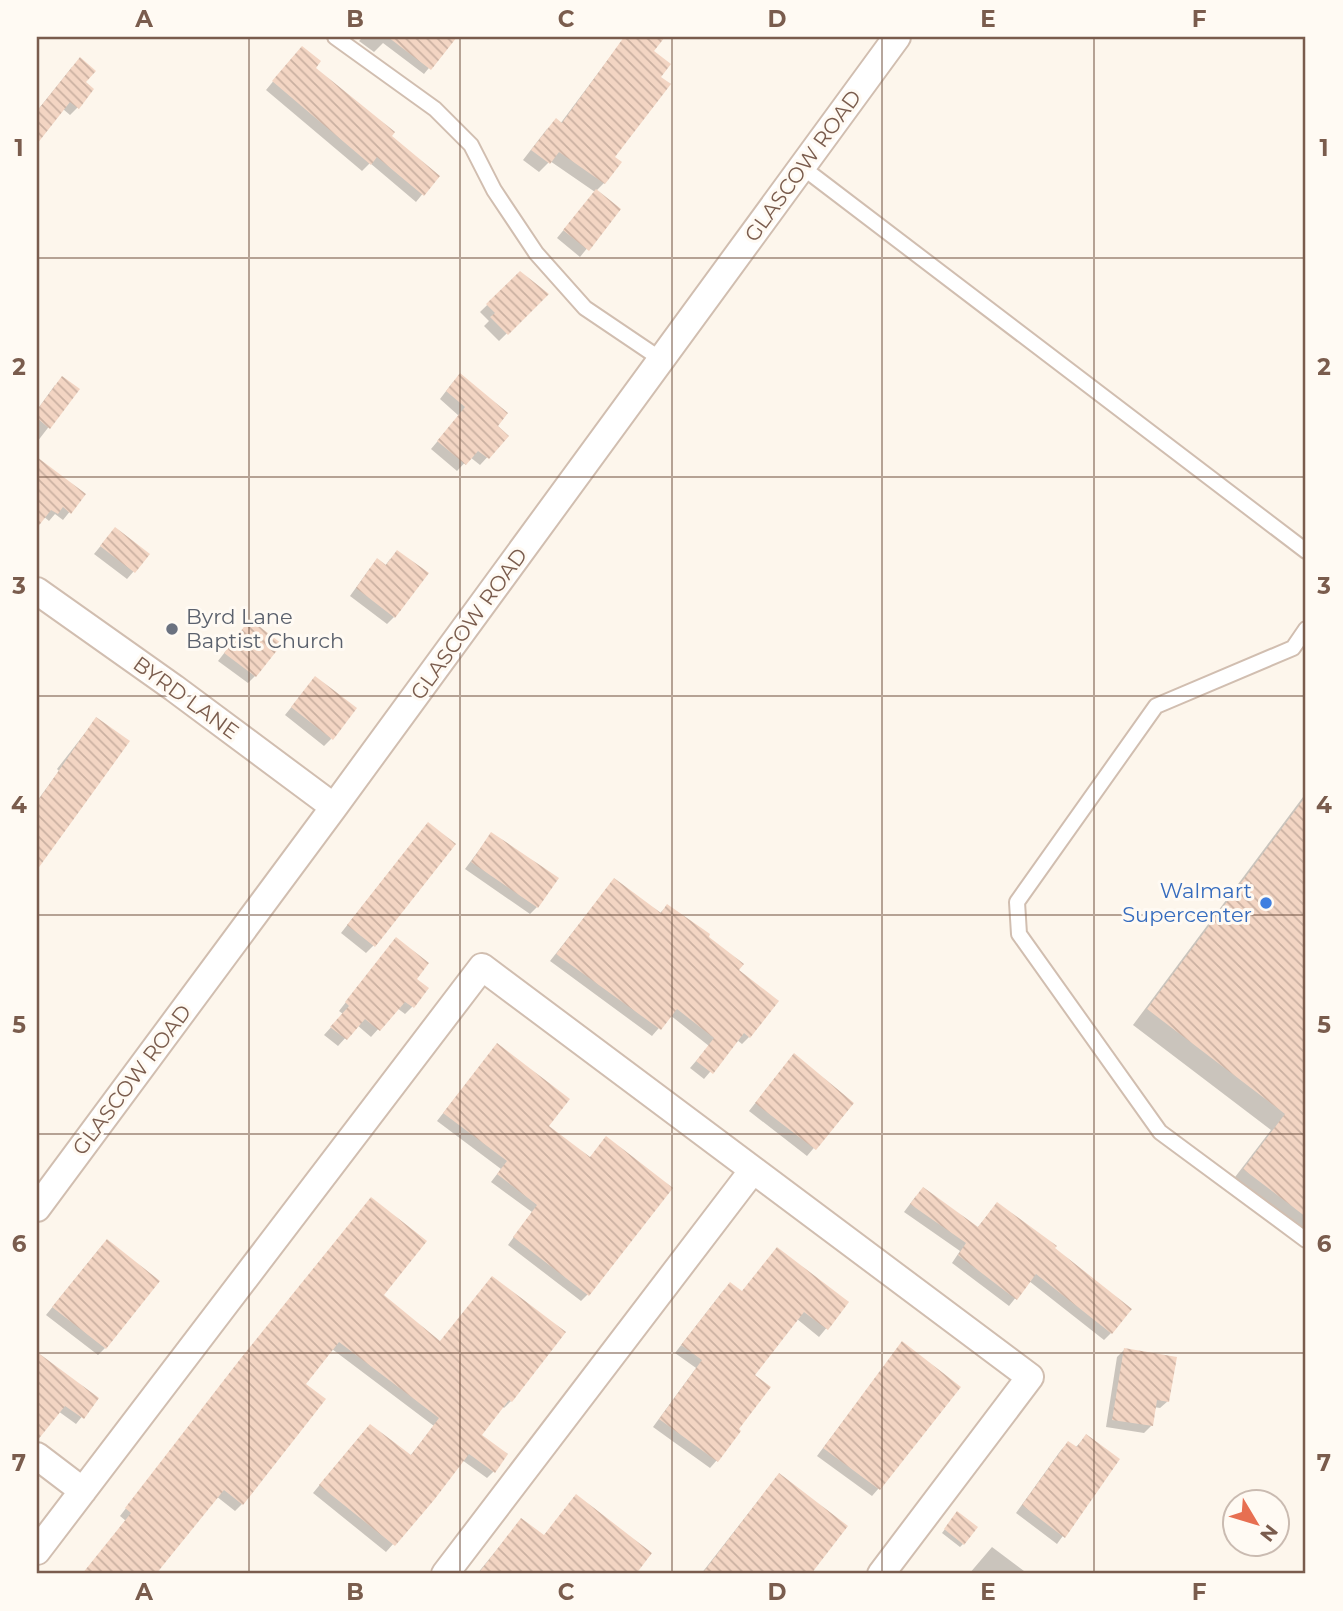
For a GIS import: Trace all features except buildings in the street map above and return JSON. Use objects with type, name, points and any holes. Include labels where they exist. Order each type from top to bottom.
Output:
[{"type":"street","name":"GLASCOW ROAD","points":[[37,1208],[897,37]]},
{"type":"street","name":"BYRD LANE","points":[[37,591],[174,688],[334,807]]},
{"type":"street","points":[[37,1551],[482,967],[1030,1377],[881,1574]]},
{"type":"street","points":[[445,1574],[753,1170]]},
{"type":"street","points":[[37,1456],[83,1491]]},
{"type":"lane","points":[[335,37],[435,109],[471,145],[494,190],[536,253],[585,308],[662,360]]},
{"type":"lane","points":[[802,167],[1306,551]]},
{"type":"lane","points":[[1306,629],[1293,648],[1156,706],[1017,902],[1019,934],[1160,1132],[1306,1240]]},
{"type":"place","name":"Byrd Lane Baptist Church","points":[[172,629]]},
{"type":"place","name":"Walmart Supercenter","points":[[1266,903]]}]
